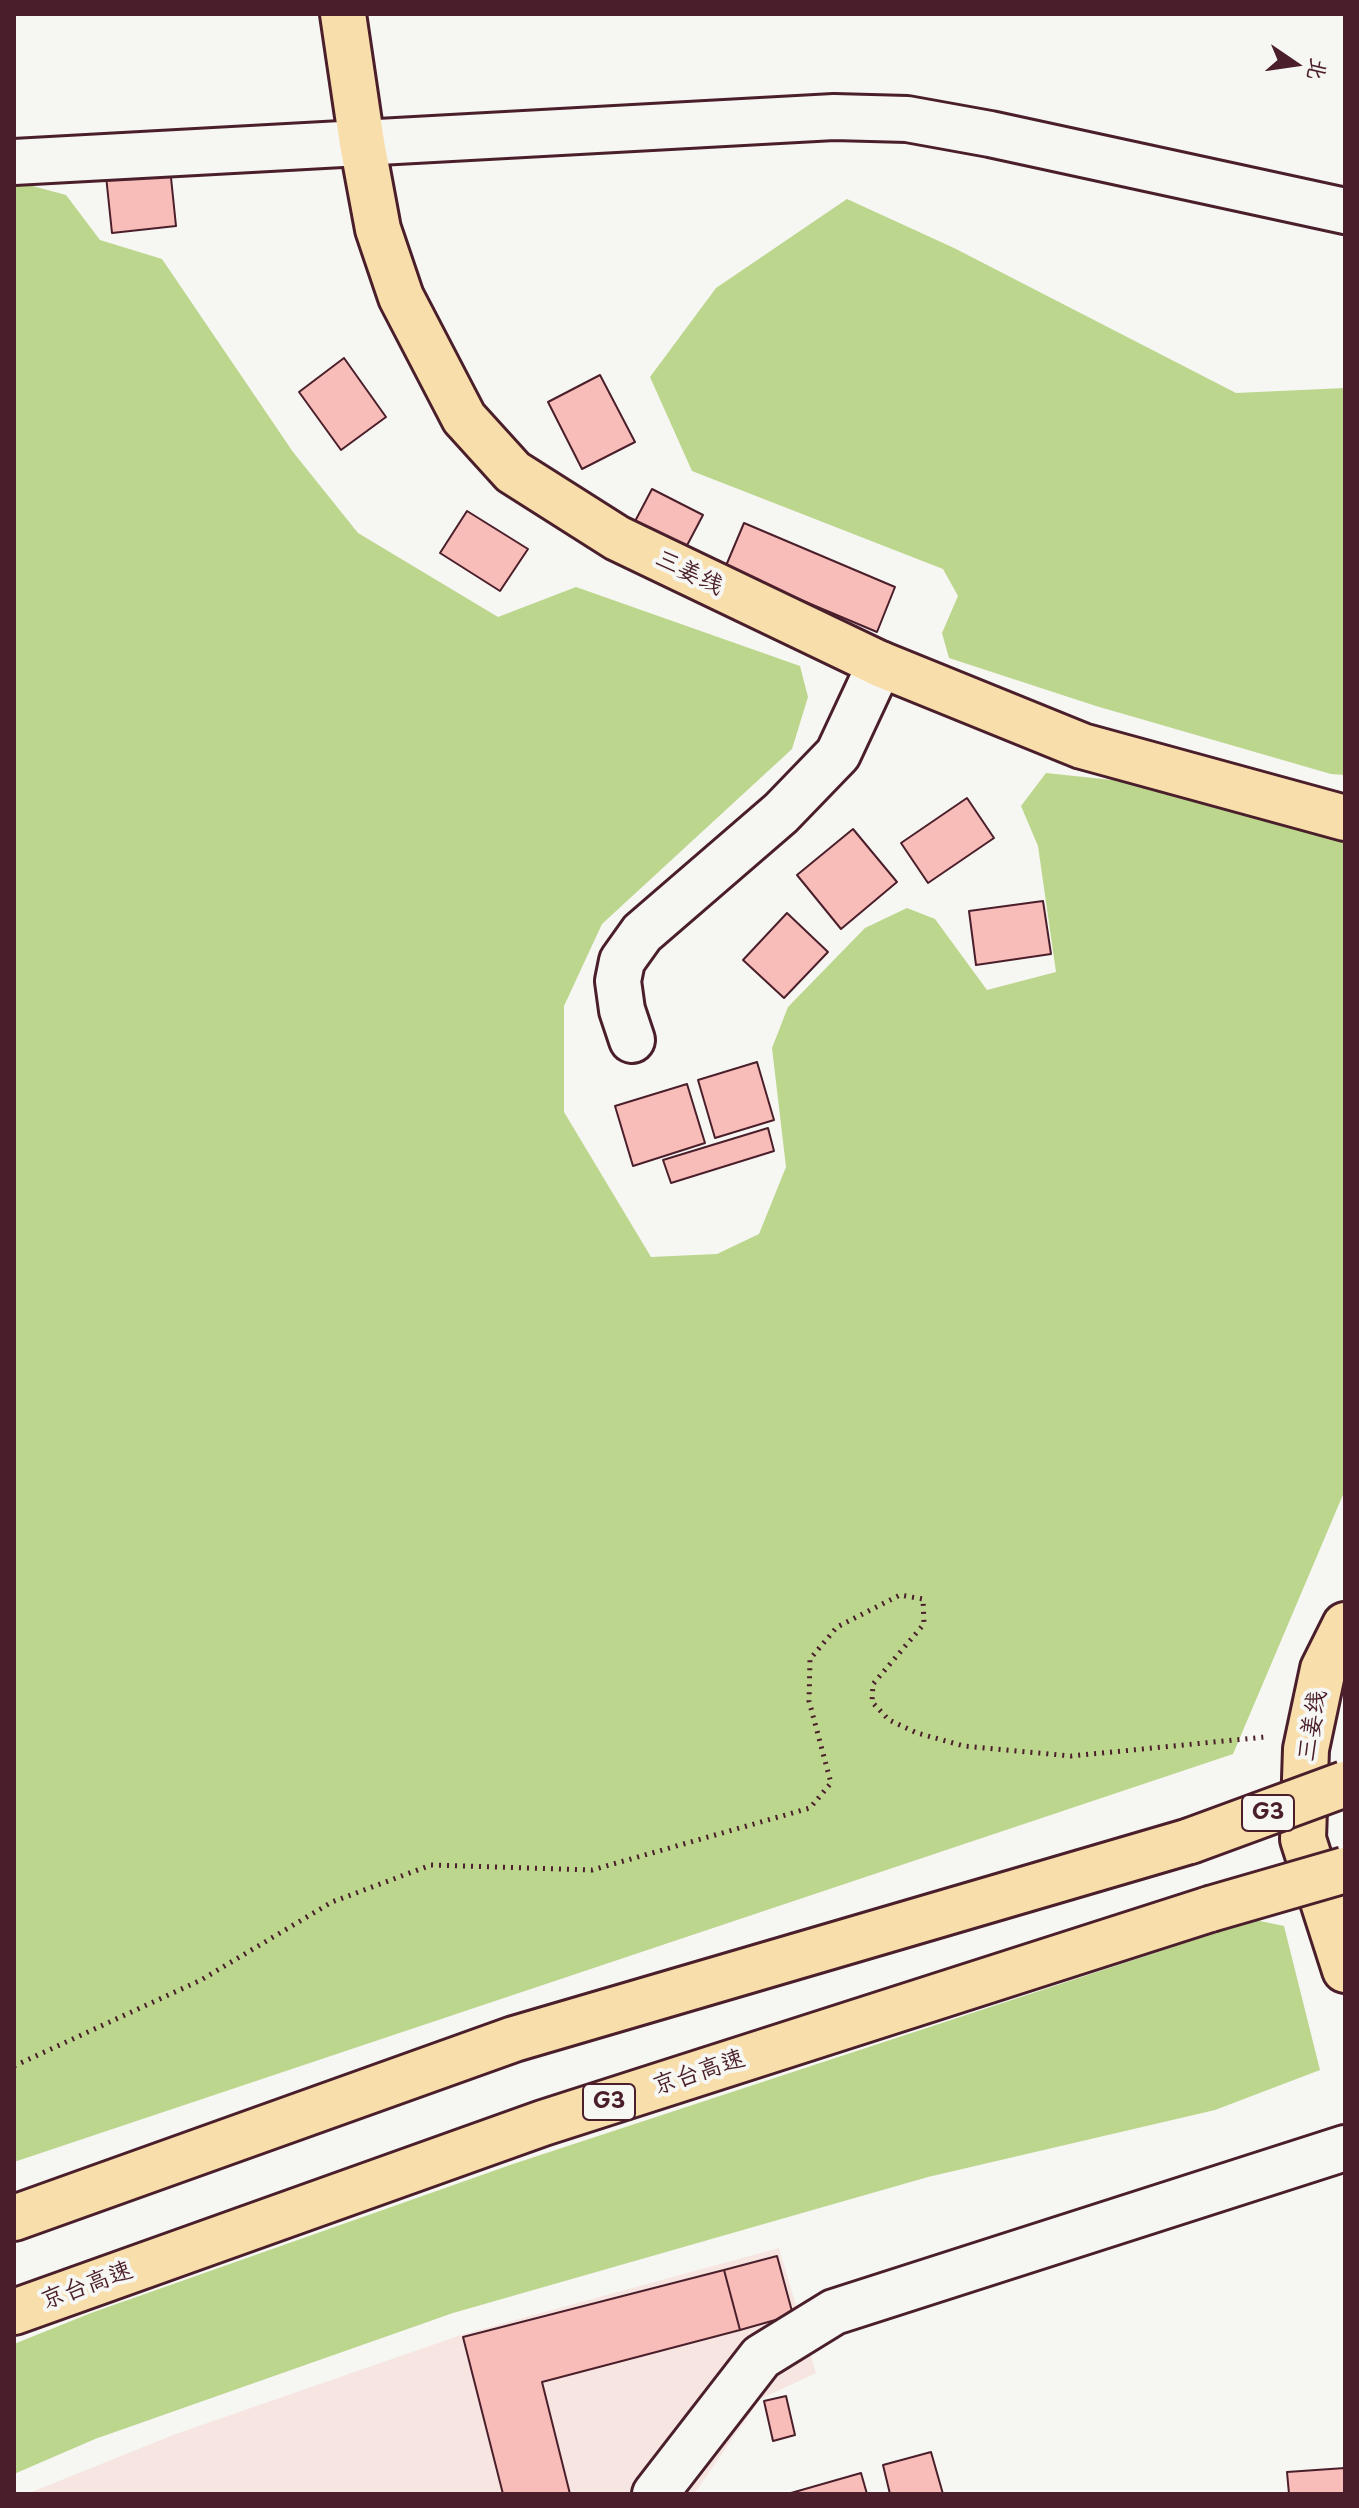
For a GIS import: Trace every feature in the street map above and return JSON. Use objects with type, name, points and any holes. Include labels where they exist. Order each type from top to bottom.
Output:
[{"type":"main road","name":"三姜线","points":[[343,14],[378,229],[401,297],[464,418],[513,472],[617,538],[880,664],[1082,746],[1345,818]]},
{"type":"main road","name":"三姜线","points":[[1345,1625],[1323,1669],[1306,1749],[1303,1839],[1345,1970]]},
{"type":"main road","name":"G3","points":[[14,2218],[514,2039],[1190,1841],[1345,1784]]},
{"type":"main road","name":"京台高速","points":[[14,2312],[543,2123],[1210,1909],[1345,1870]]},
{"type":"street","points":[[14,162],[834,117],[907,119],[1006,137],[1345,211]]},
{"type":"street","points":[[632,1040],[622,1010],[618,981],[622,961],[642,933],[781,813],[838,754],[880,664]]},
{"type":"street","points":[[655,2494],[761,2357],[834,2312],[1345,2148]]},
{"type":"path","points":[[14,2066],[201,1980],[332,1902],[431,1865],[592,1870],[810,1808],[831,1783],[809,1701],[810,1659],[837,1627],[900,1595],[923,1599],[924,1624],[873,1684],[872,1702],[889,1720],[917,1733],[964,1746],[1071,1756],[1310,1732]]},
{"type":"shaded area","points":[[779,2248],[816,2373],[760,2399],[694,2494],[27,2494],[173,2435],[464,2334]]},
{"type":"green space","points":[[14,181],[66,195],[100,240],[162,259],[293,452],[358,533],[498,617],[576,587],[800,666],[808,697],[792,749],[602,924],[564,1006],[564,1112],[651,1257],[717,1254],[759,1234],[786,1167],[772,1048],[788,1007],[865,928],[907,908],[935,919],[987,990],[1056,972],[1038,846],[1021,806],[1046,773],[1141,783],[1345,840],[1345,1490],[1233,1754],[14,2162]]},
{"type":"green space","points":[[847,199],[954,248],[1236,393],[1345,388],[1345,775],[1331,774],[1096,706],[949,658],[942,633],[958,596],[943,569],[692,471],[650,377],[716,288]]},
{"type":"green space","points":[[1255,1920],[1284,1926],[1320,2070],[1215,2110],[928,2177],[453,2313],[95,2439],[14,2474],[14,2344],[91,2313],[513,2164]]},
{"type":"building","points":[[170,168],[176,226],[112,233],[106,176]]},
{"type":"building","points":[[344,358],[386,417],[341,450],[299,392]]},
{"type":"building","points":[[600,375],[635,442],[582,469],[548,402]]},
{"type":"building","points":[[652,489],[703,515],[683,553],[632,527]]},
{"type":"building","points":[[467,511],[528,549],[500,591],[440,553]]},
{"type":"building","points":[[744,523],[895,587],[877,632],[725,568]]},
{"type":"building","points":[[967,798],[994,838],[928,883],[901,843]]},
{"type":"building","points":[[853,829],[897,882],[841,929],[797,875]]},
{"type":"building","points":[[1043,901],[1051,954],[976,965],[969,911]]},
{"type":"building","points":[[787,913],[828,952],[784,998],[743,960]]},
{"type":"building","points":[[757,1062],[774,1120],[715,1138],[698,1080]]},
{"type":"building","points":[[687,1084],[705,1143],[633,1166],[615,1106]]},
{"type":"building","points":[[768,1128],[774,1151],[671,1183],[663,1160]]},
{"type":"building","points":[[777,2256],[793,2315],[740,2330],[724,2270]]},
{"type":"building","points":[[724,2270],[740,2330],[542,2382],[570,2494],[503,2494],[463,2337]]},
{"type":"building","points":[[786,2396],[795,2435],[773,2441],[764,2401]]},
{"type":"building","points":[[931,2452],[943,2494],[890,2494],[883,2465]]},
{"type":"building","points":[[1345,2468],[1345,2494],[1289,2494],[1287,2472]]},
{"type":"building","points":[[861,2473],[867,2494],[791,2494],[791,2493]]}]
